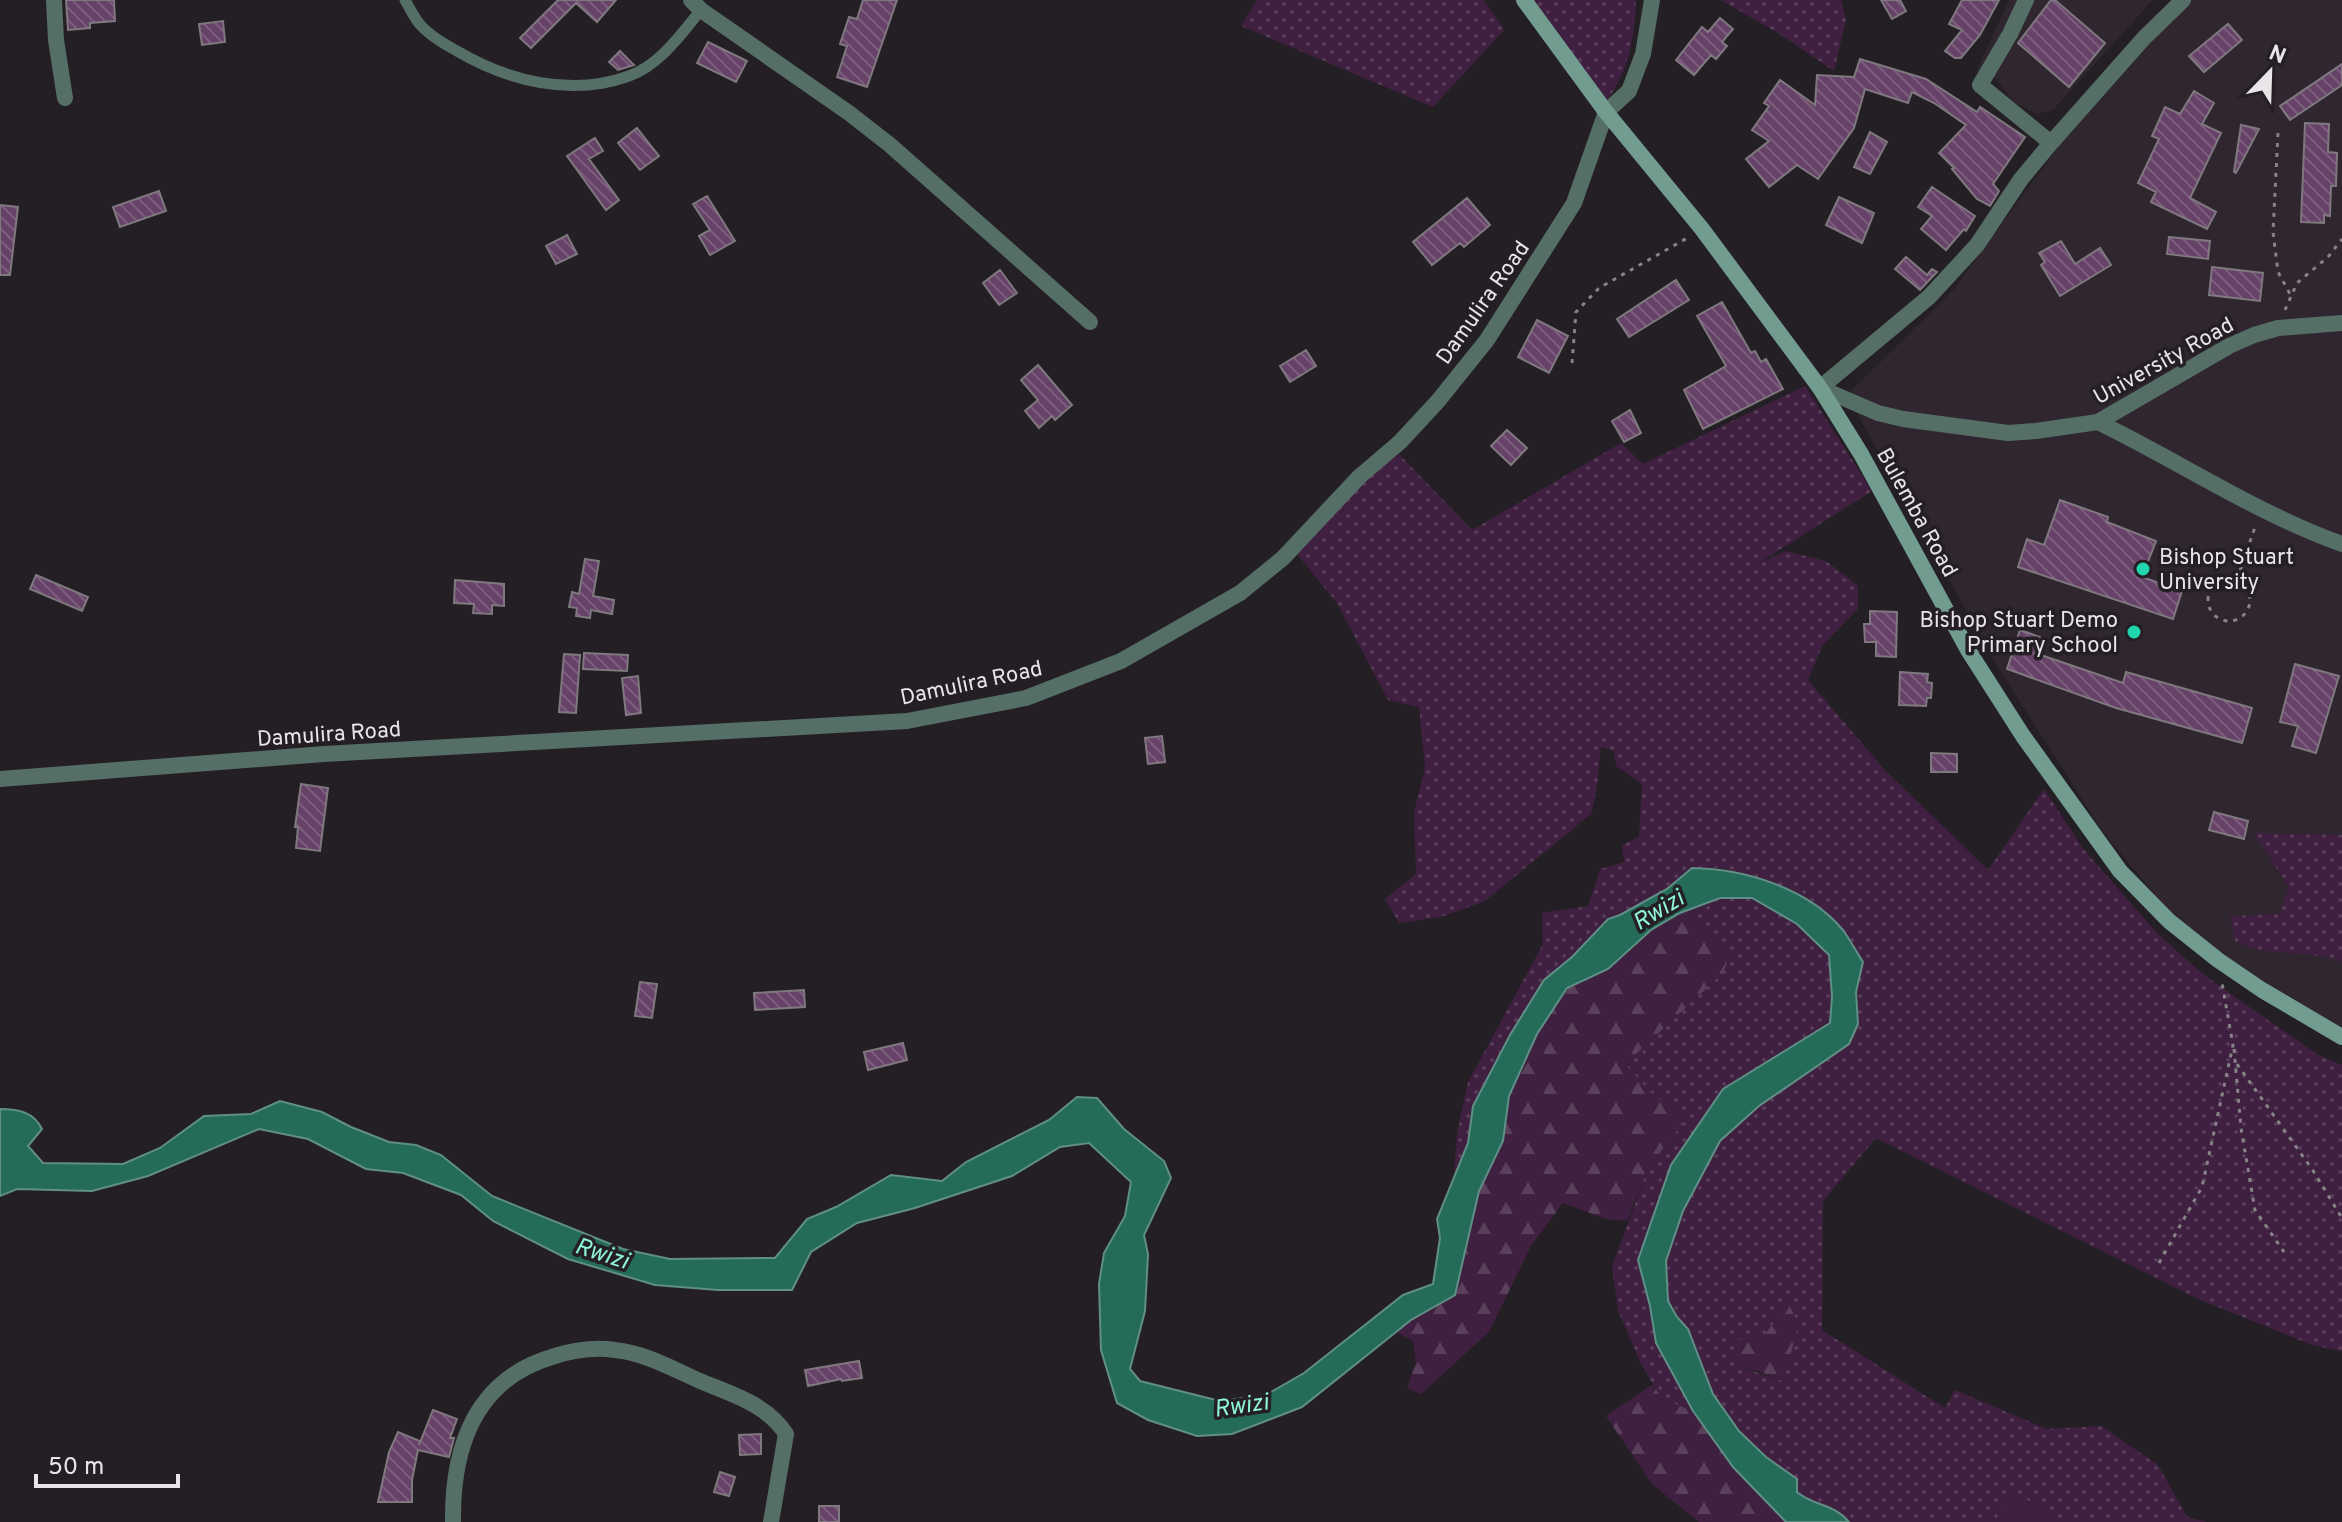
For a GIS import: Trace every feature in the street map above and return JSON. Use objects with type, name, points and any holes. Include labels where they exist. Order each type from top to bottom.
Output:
[{"type":"main road","name":"Bulemba Road","points":[[1524,0],[1606,112],[1702,229],[1820,388],[1861,454],[1968,650],[2032,748],[2120,871],[2169,921],[2218,960],[2342,1037]]},
{"type":"street","points":[[54,0],[56,40],[65,98]]},
{"type":"street","name":"Damulira Road","points":[[0,779],[324,754],[907,721],[1026,698],[1072,681],[1158,641],[1240,593],[1283,558],[1359,477],[1400,442],[1487,340],[1574,203],[1606,112],[1629,91],[1643,54],[1652,0]]},
{"type":"street","points":[[2026,0],[1980,85],[2051,143]]},
{"type":"street","points":[[1820,388],[1929,297],[1977,245],[2021,179],[2051,143],[2144,38],[2183,0]]},
{"type":"street","points":[[696,5],[890,145],[1090,322]]},
{"type":"street","name":"University Road","points":[[1820,388],[1888,416],[1982,431],[2008,433],[2098,422],[2229,346],[2278,328],[2342,323]]},
{"type":"street","points":[[2098,422],[2261,509],[2342,544]]},
{"type":"street","points":[[453,1522],[454,1484],[459,1458],[465,1435],[484,1402],[499,1384],[522,1369],[543,1359],[591,1349],[638,1354],[753,1404],[772,1416],[786,1434],[771,1522]]},
{"type":"lane","points":[[405,0],[418,22],[444,44],[487,69],[532,82],[566,86],[599,84],[632,76],[663,55],[696,5]]},
{"type":"path","points":[[2278,133],[2273,232],[2278,272],[2291,296]]},
{"type":"path","points":[[1572,363],[1576,312],[1599,288],[1702,229]]},
{"type":"path","points":[[2278,328],[2297,283],[2328,257],[2342,239]]},
{"type":"path","points":[[2237,580],[2261,509]]},
{"type":"path","points":[[2223,579],[2237,580],[2248,589],[2250,603],[2244,616],[2238,620],[2224,621],[2212,614],[2207,600],[2209,593],[2223,579]]},
{"type":"path","points":[[2218,960],[2255,1210],[2284,1252]]},
{"type":"path","points":[[2159,1263],[2202,1187],[2233,1045]]},
{"type":"path","points":[[2235,1061],[2312,1169],[2342,1218]]},
{"type":"shaded area","points":[[2009,0],[2153,0],[2053,110],[2037,114],[2015,103],[1995,78],[1977,70]]},
{"type":"shaded area","name":"Bishop Stuart University","points":[[2190,0],[2342,0],[2342,1038],[2184,930],[2103,832],[1997,666],[1859,417],[1849,393],[1953,290],[2059,146]]},
{"type":"green space","points":[[1257,0],[1484,0],[1504,30],[1433,107],[1241,26]]},
{"type":"green space","points":[[1521,0],[1636,0],[1629,55],[1620,79],[1605,104]]},
{"type":"green space","points":[[1720,0],[1841,0],[1846,20],[1834,71],[1778,33]]},
{"type":"green space","points":[[1805,386],[1872,491],[1757,564],[1786,551],[1826,561],[1858,586],[1858,609],[1822,646],[1808,680],[1883,768],[1988,870],[2044,789],[2084,850],[2158,934],[2204,975],[2318,1055],[2342,1065],[2342,1351],[2312,1345],[2198,1299],[1876,1138],[1823,1201],[1822,1330],[1945,1408],[1955,1390],[2047,1429],[2101,1426],[2158,1465],[2187,1517],[2207,1522],[2063,1522],[2013,1492],[1994,1522],[1849,1522],[1837,1512],[1797,1492],[1797,1479],[1766,1457],[1739,1431],[1713,1394],[1684,1325],[1668,1301],[1666,1261],[1683,1211],[1720,1141],[1759,1106],[1849,1044],[1858,1024],[1856,992],[1863,961],[1747,875],[1721,868],[1693,868],[1667,889],[1608,919],[1572,957],[1544,980],[1510,1035],[1473,1106],[1468,1143],[1454,1174],[1457,1133],[1468,1082],[1543,944],[1542,913],[1588,906],[1600,869],[1624,862],[1622,845],[1639,837],[1642,784],[1616,766],[1614,751],[1601,747],[1591,814],[1485,901],[1441,917],[1399,923],[1385,899],[1416,874],[1414,812],[1425,768],[1419,707],[1388,700],[1337,603],[1296,553],[1395,450],[1472,530],[1621,443],[1643,464]],"holes":[[[1788,1304],[1783,1381],[1741,1367]]]},
{"type":"green space","points":[[2254,833],[2342,835],[2342,962],[2315,955],[2261,950],[2235,941],[2230,916],[2279,914],[2289,887]]},
{"type":"green space","points":[[1720,898],[1752,898],[1797,924],[1829,955],[1832,997],[1830,1023],[1723,1089],[1671,1165],[1638,1260],[1656,1343],[1693,1411],[1662,1399],[1641,1364],[1618,1310],[1612,1267],[1648,1168],[1685,1120],[1668,1103],[1655,1097],[1624,1064],[1676,1017],[1708,926],[1680,913]]},
{"type":"green space","points":[[1680,913],[1708,926],[1732,950],[1723,973],[1625,1064],[1655,1097],[1668,1103],[1685,1120],[1648,1168],[1627,1221],[1606,1219],[1563,1203],[1531,1246],[1489,1332],[1421,1394],[1407,1388],[1416,1362],[1413,1341],[1396,1332],[1455,1295],[1479,1191],[1503,1141],[1509,1096],[1537,1034],[1567,988],[1608,969],[1651,930]]},
{"type":"green space","points":[[1788,1303],[1799,1324],[1783,1381],[1741,1367],[1733,1357],[1739,1339],[1763,1337]]},
{"type":"green space","points":[[1653,1384],[1662,1399],[1693,1411],[1733,1467],[1786,1522],[1699,1522],[1652,1484],[1606,1416]]},
{"type":"green space","points":[[2013,1491],[2063,1522],[1994,1522]]},
{"type":"water","name":"Rwizi","points":[[1692,868],[1733,872],[1794,892],[1829,915],[1843,930],[1863,962],[1856,992],[1858,1024],[1849,1044],[1759,1106],[1720,1141],[1683,1211],[1666,1261],[1668,1301],[1688,1329],[1713,1394],[1739,1431],[1766,1457],[1797,1479],[1797,1492],[1837,1512],[1849,1522],[1786,1522],[1733,1467],[1693,1411],[1656,1343],[1638,1260],[1671,1165],[1723,1089],[1830,1023],[1829,955],[1797,924],[1752,898],[1720,898],[1680,913],[1651,930],[1608,969],[1567,988],[1537,1034],[1509,1096],[1503,1141],[1479,1191],[1455,1295],[1411,1320],[1302,1407],[1232,1434],[1197,1436],[1148,1420],[1117,1403],[1101,1350],[1099,1284],[1104,1253],[1125,1216],[1131,1182],[1089,1143],[1060,1147],[1012,1176],[915,1208],[857,1223],[811,1252],[792,1290],[718,1290],[655,1285],[568,1259],[493,1221],[461,1195],[403,1173],[366,1169],[308,1139],[259,1129],[148,1176],[92,1191],[17,1189],[0,1196],[0,1109],[25,1113],[39,1123],[42,1129],[28,1146],[43,1163],[123,1164],[160,1148],[204,1116],[251,1114],[280,1101],[322,1112],[389,1142],[416,1145],[441,1155],[492,1196],[623,1249],[670,1259],[775,1258],[807,1219],[836,1207],[891,1175],[942,1181],[966,1162],[1049,1120],[1077,1097],[1097,1098],[1124,1129],[1164,1161],[1171,1178],[1144,1235],[1148,1254],[1145,1311],[1130,1369],[1140,1381],[1220,1401],[1266,1395],[1304,1373],[1403,1295],[1433,1284],[1440,1238],[1437,1219],[1468,1143],[1473,1106],[1510,1035],[1544,980],[1572,957],[1608,919],[1667,889]]},
{"type":"building","points":[[66,0],[114,0],[115,21],[90,23],[90,28],[68,30]]},
{"type":"building","points":[[558,0],[616,0],[597,22],[576,3],[531,48],[520,38]]},
{"type":"building","points":[[863,0],[897,0],[867,87],[837,77],[847,46],[840,44],[849,17],[857,19]]},
{"type":"building","points":[[1881,0],[1900,0],[1906,11],[1892,19]]},
{"type":"building","points":[[1962,0],[1999,0],[1980,35],[1961,58],[1955,58],[1945,51],[1962,30],[1949,24]]},
{"type":"building","points":[[2051,0],[2055,0],[2105,43],[2069,87],[2018,43]]},
{"type":"building","points":[[1720,18],[1733,29],[1722,42],[1727,46],[1716,59],[1711,55],[1694,75],[1676,60],[1702,27],[1708,32]]},
{"type":"building","points":[[223,21],[225,42],[202,45],[199,24]]},
{"type":"building","points":[[2228,24],[2242,40],[2204,72],[2189,56]]},
{"type":"building","points":[[708,42],[747,61],[736,82],[697,63]]},
{"type":"building","points":[[620,51],[634,65],[618,70],[609,62]]},
{"type":"building","points":[[1860,59],[1926,79],[1977,112],[1980,107],[2025,137],[1993,184],[1999,191],[1990,206],[1977,199],[1939,153],[1966,125],[1912,92],[1908,103],[1865,89],[1854,128],[1818,179],[1797,165],[1769,187],[1746,159],[1769,141],[1752,130],[1769,106],[1764,103],[1780,80],[1815,105],[1817,75],[1854,77]]},
{"type":"building","points":[[2342,64],[2342,85],[2290,120],[2280,106]]},
{"type":"building","points":[[2194,91],[2214,103],[2202,124],[2221,133],[2190,198],[2216,212],[2207,229],[2151,202],[2156,192],[2138,183],[2159,139],[2152,136],[2165,107],[2180,114]]},
{"type":"building","points":[[2305,123],[2329,124],[2328,152],[2337,153],[2336,186],[2331,186],[2330,216],[2324,215],[2324,223],[2301,222]]},
{"type":"building","points":[[2241,125],[2259,129],[2236,173],[2234,172]]},
{"type":"building","points":[[637,128],[659,156],[640,170],[618,143]]},
{"type":"building","points":[[1870,132],[1887,142],[1870,174],[1854,167]]},
{"type":"building","points":[[595,138],[603,151],[589,159],[619,200],[606,210],[567,156]]},
{"type":"building","points":[[1932,187],[1975,216],[1966,231],[1964,229],[1946,250],[1921,229],[1932,216],[1918,207]]},
{"type":"building","points":[[159,191],[166,211],[120,227],[113,207]]},
{"type":"building","points":[[707,196],[735,241],[710,255],[699,236],[710,230],[693,204]]},
{"type":"building","points":[[1839,197],[1874,213],[1862,243],[1826,225]]},
{"type":"building","points":[[1467,198],[1490,225],[1464,247],[1460,243],[1432,265],[1413,242]]},
{"type":"building","points":[[0,205],[18,207],[10,275],[0,275]]},
{"type":"building","points":[[567,235],[577,254],[556,264],[546,246]]},
{"type":"building","points":[[2169,237],[2210,241],[2208,259],[2167,254]]},
{"type":"building","points":[[2061,241],[2075,264],[2100,248],[2111,265],[2060,296],[2041,265],[2045,262],[2039,253]]},
{"type":"building","points":[[1906,257],[1927,275],[1932,269],[1937,272],[1920,290],[1895,269]]},
{"type":"building","points":[[2212,267],[2263,273],[2260,301],[2209,295]]},
{"type":"building","points":[[1000,270],[1017,293],[999,305],[983,283]]},
{"type":"building","points":[[1676,280],[1689,300],[1629,337],[1617,319]]},
{"type":"building","points":[[1722,302],[1751,353],[1755,351],[1761,362],[1766,359],[1783,389],[1703,429],[1684,390],[1726,366],[1697,316]]},
{"type":"building","points":[[1537,320],[1568,336],[1549,373],[1518,357]]},
{"type":"building","points":[[1306,350],[1316,366],[1290,382],[1280,366]]},
{"type":"building","points":[[1038,365],[1072,405],[1055,420],[1052,416],[1039,428],[1025,411],[1038,400],[1021,380]]},
{"type":"building","points":[[1630,410],[1641,433],[1624,442],[1612,421]]},
{"type":"building","points":[[1507,430],[1527,448],[1511,465],[1491,446]]},
{"type":"building","points":[[2060,500],[2108,517],[2107,522],[2156,541],[2142,577],[2182,591],[2173,619],[2018,567],[2027,539],[2044,545]]},
{"type":"building","points":[[585,559],[599,561],[593,596],[614,600],[612,614],[591,610],[590,618],[576,616],[577,608],[569,607],[572,592],[579,594]]},
{"type":"building","points":[[36,575],[88,597],[82,611],[30,589]]},
{"type":"building","points":[[455,580],[504,584],[504,606],[492,605],[492,614],[473,613],[474,604],[454,603]]},
{"type":"building","points":[[1870,611],[1897,612],[1896,657],[1876,656],[1876,642],[1865,642],[1864,624],[1870,624]]},
{"type":"building","points":[[2020,630],[2040,637],[2035,653],[2123,683],[2126,672],[2252,708],[2242,743],[2116,708],[2007,669]]},
{"type":"building","points":[[584,653],[628,655],[627,671],[583,669]]},
{"type":"building","points":[[564,654],[580,655],[576,713],[559,712]]},
{"type":"building","points":[[2295,664],[2339,676],[2316,753],[2292,746],[2298,726],[2280,722]]},
{"type":"building","points":[[1900,672],[1928,674],[1927,682],[1932,683],[1931,698],[1927,698],[1926,706],[1899,705]]},
{"type":"building","points":[[638,676],[641,713],[626,715],[622,678]]},
{"type":"building","points":[[1162,736],[1165,762],[1148,764],[1145,738]]},
{"type":"building","points":[[1931,753],[1957,754],[1957,772],[1931,772]]},
{"type":"building","points":[[301,784],[328,788],[320,851],[296,848],[298,827],[295,827]]},
{"type":"building","points":[[2214,812],[2248,821],[2244,839],[2209,830]]},
{"type":"building","points":[[640,982],[657,984],[652,1018],[635,1016]]},
{"type":"building","points":[[804,990],[805,1007],[755,1010],[754,993]]},
{"type":"building","points":[[903,1043],[907,1060],[868,1070],[864,1052]]},
{"type":"building","points":[[859,1361],[862,1378],[808,1386],[805,1370]]},
{"type":"building","points":[[433,1410],[457,1419],[450,1438],[454,1438],[449,1457],[418,1450],[412,1480],[412,1502],[378,1502],[389,1452],[398,1432],[420,1441],[419,1445]]},
{"type":"building","points":[[761,1434],[761,1454],[740,1455],[739,1435]]},
{"type":"building","points":[[720,1472],[735,1477],[729,1496],[714,1492]]},
{"type":"building","points":[[819,1506],[839,1506],[839,1522],[819,1522]]},
{"type":"place","name":"Bishop Stuart University","points":[[2143,569]]},
{"type":"place","name":"Bishop Stuart Demo Primary School","points":[[2134,632]]}]
